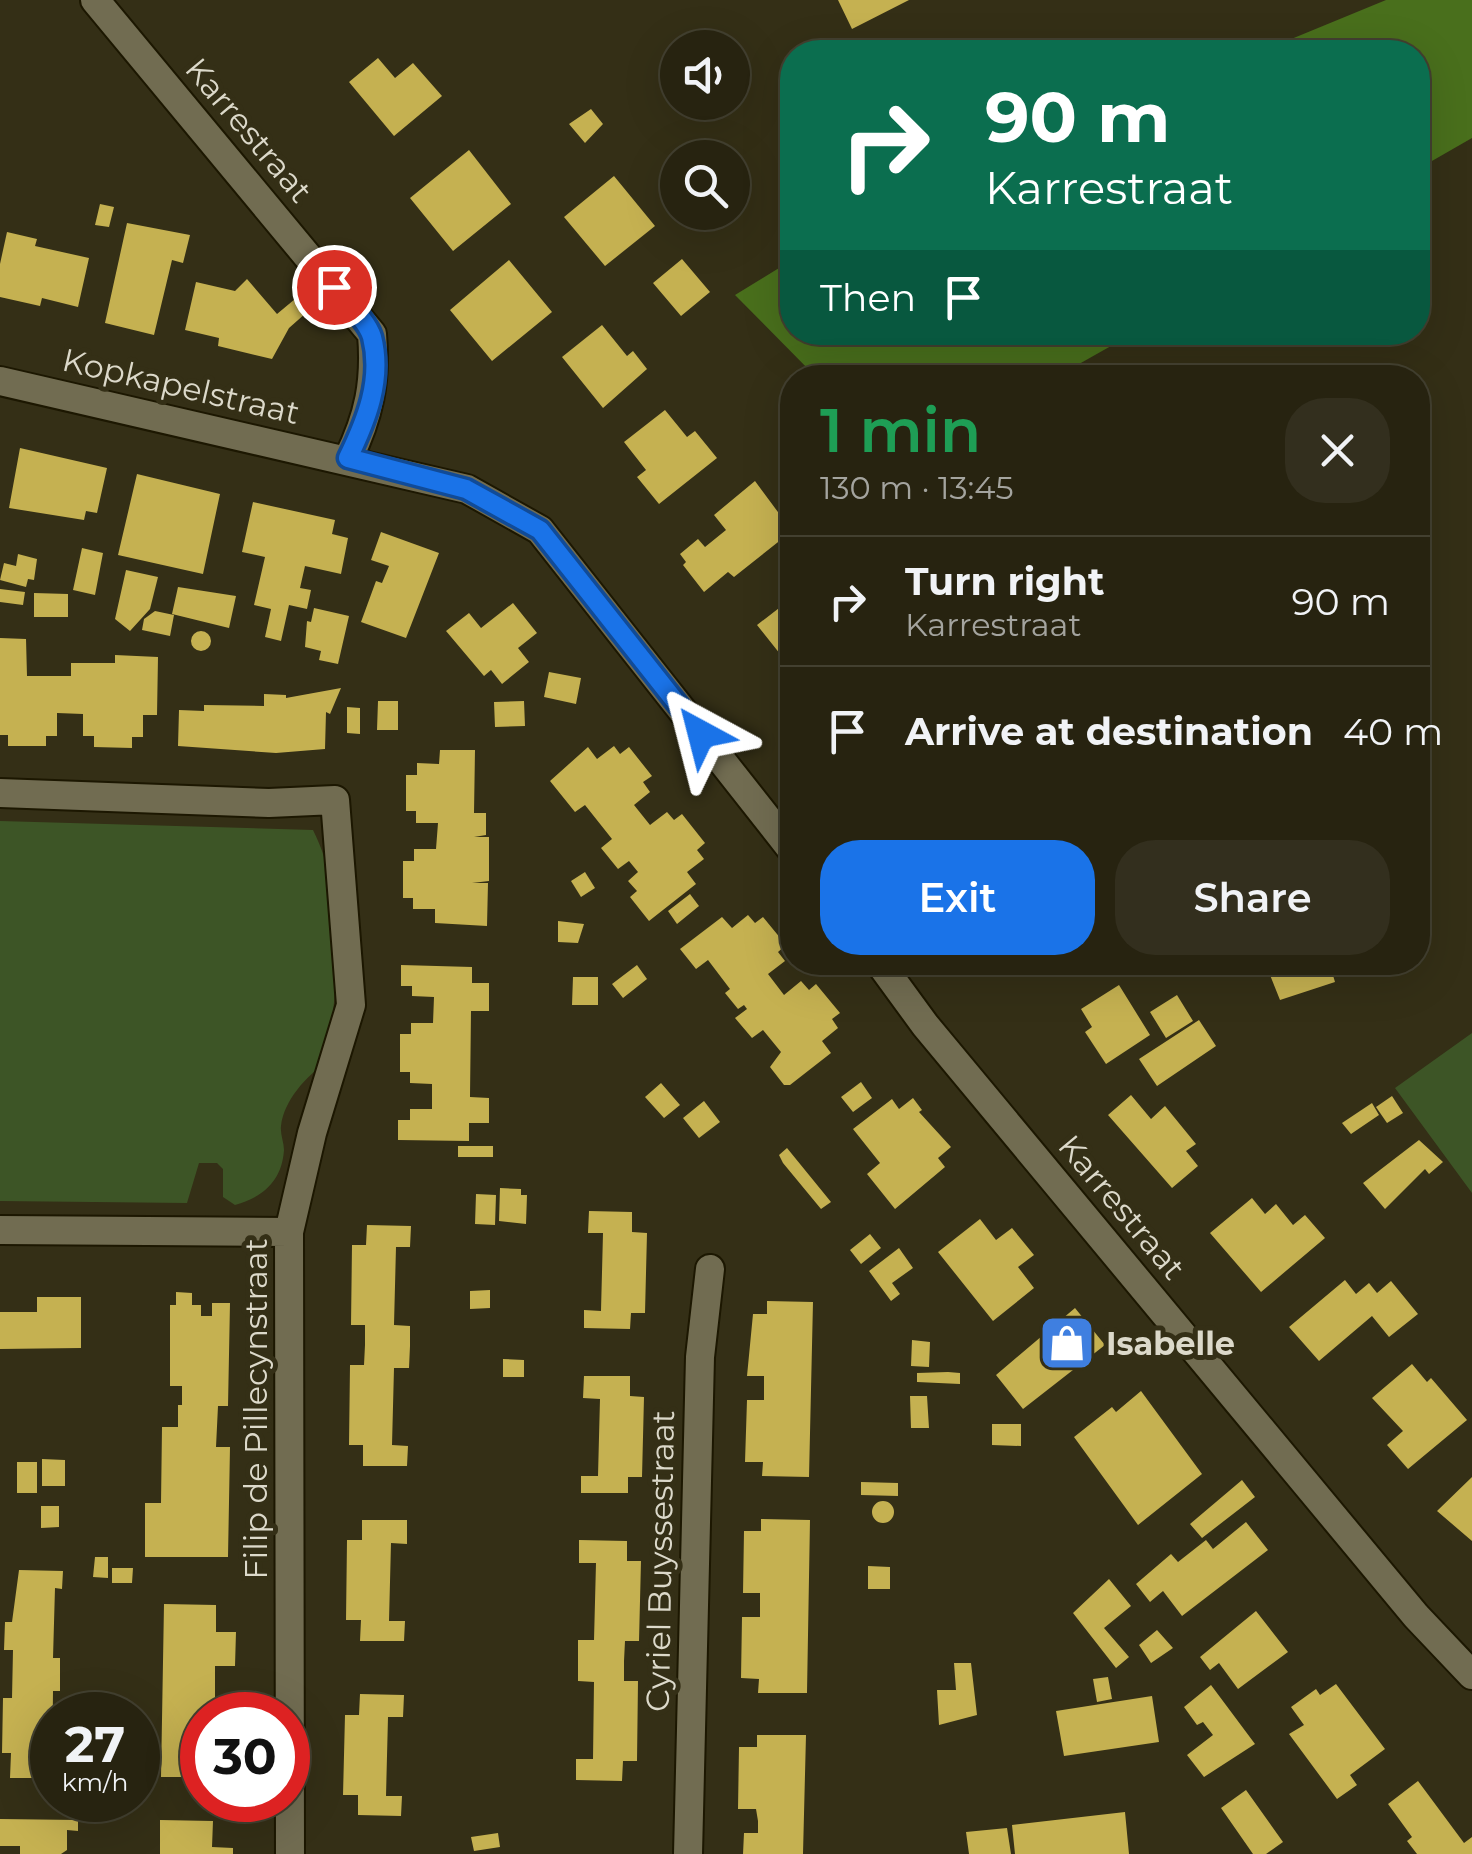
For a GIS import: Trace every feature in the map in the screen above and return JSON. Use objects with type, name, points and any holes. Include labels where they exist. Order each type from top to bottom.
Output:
[{"type":"street","name":"Karrestraat","points":[[95,0],[372,334],[375,376],[367,420],[348,458]]},
{"type":"street","name":"Kopkapelstraat","points":[[0,381],[348,458]]},
{"type":"street","points":[[348,458],[466,489],[540,530],[780,835]]},
{"type":"street","name":"Filip de Pillecynstraat","points":[[0,793],[269,803],[335,800],[351,1005],[312,1134],[289,1232],[290,1854]]},
{"type":"street","name":"Karrestraat","points":[[888,975],[925,1025],[1416,1616],[1472,1675]]},
{"type":"street","points":[[0,1230],[289,1232]]},
{"type":"street","name":"Cyriel Buyssestraat","points":[[688,1854],[700,1358],[710,1270]]},
{"type":"green space","points":[[1386,0],[1472,0],[1472,138],[1430,162],[1430,40],[1289,40]]},
{"type":"green space","points":[[780,267],[780,341],[735,295]]},
{"type":"green space","points":[[784,345],[1113,345],[1077,365],[804,365]]},
{"type":"green space","points":[[0,821],[313,830],[324,856],[335,914],[336,974],[330,1034],[326,1062],[304,1082],[286,1107],[281,1126],[282,1161],[275,1179],[262,1192],[235,1205],[223,1197],[223,1169],[217,1163],[199,1163],[187,1203],[0,1201]]},
{"type":"green space","points":[[1472,1033],[1472,1193],[1395,1088]]},
{"type":"building","points":[[838,0],[909,0],[852,29]]},
{"type":"building","points":[[378,58],[395,78],[413,63],[442,96],[394,136],[349,82]]},
{"type":"building","points":[[591,109],[603,124],[585,143],[569,124]]},
{"type":"building","points":[[469,150],[511,204],[453,251],[410,198]]},
{"type":"building","points":[[614,176],[655,226],[605,266],[564,217]]},
{"type":"building","points":[[100,204],[114,207],[109,227],[95,225]]},
{"type":"building","points":[[127,223],[190,235],[183,263],[172,260],[154,335],[105,323]]},
{"type":"building","points":[[7,232],[37,239],[35,246],[89,258],[78,307],[42,298],[40,306],[0,297],[0,264]]},
{"type":"building","points":[[682,259],[710,292],[681,316],[653,283]]},
{"type":"building","points":[[509,260],[552,312],[492,361],[450,310]]},
{"type":"building","points":[[247,279],[277,314],[295,299],[306,313],[289,328],[272,359],[218,346],[219,338],[185,330],[196,282],[235,291]]},
{"type":"building","points":[[602,325],[627,356],[633,351],[647,369],[603,408],[562,357]]},
{"type":"building","points":[[665,410],[687,437],[695,431],[717,458],[659,504],[637,477],[646,470],[624,442]]},
{"type":"building","points":[[20,448],[107,468],[97,513],[86,511],[84,520],[9,508]]},
{"type":"building","points":[[137,474],[220,494],[203,574],[118,555]]},
{"type":"building","points":[[755,481],[780,515],[780,541],[734,577],[728,572],[704,592],[683,565],[686,562],[680,554],[698,539],[705,547],[726,530],[714,515]]},
{"type":"building","points":[[253,502],[335,520],[332,534],[348,538],[341,574],[305,566],[300,588],[311,590],[307,609],[289,605],[281,641],[265,637],[271,609],[254,605],[265,557],[242,552]]},
{"type":"building","points":[[381,532],[439,553],[406,638],[361,622],[376,581],[382,583],[389,566],[371,560]]},
{"type":"building","points":[[82,548],[103,553],[95,595],[73,590]]},
{"type":"building","points":[[18,554],[37,559],[34,580],[28,579],[26,587],[0,580],[4,563],[16,566]]},
{"type":"building","points":[[126,570],[158,577],[150,609],[130,631],[115,619]]},
{"type":"building","points":[[178,587],[236,596],[229,628],[172,614]]},
{"type":"building","points":[[0,589],[25,592],[23,605],[0,602]]},
{"type":"building","points":[[34,593],[68,594],[68,617],[34,617]]},
{"type":"building","points":[[513,603],[537,633],[518,648],[529,662],[502,684],[491,670],[484,676],[446,631],[469,613],[481,628]]},
{"type":"building","points":[[780,607],[780,654],[757,625]]},
{"type":"building","points":[[314,608],[349,616],[338,664],[319,660],[321,651],[305,647],[307,621],[311,622]]},
{"type":"building","points":[[155,611],[174,615],[170,636],[142,630],[144,619]]},
{"type":"building","points":[[197,631],[205,631],[211,641],[205,651],[197,651],[191,645],[191,637]]},
{"type":"building","points":[[0,638],[26,639],[27,676],[71,676],[71,663],[115,663],[115,655],[158,657],[157,715],[143,715],[143,737],[132,737],[132,748],[94,747],[94,736],[83,736],[83,714],[57,713],[57,736],[46,736],[46,746],[8,746],[8,735],[0,735]]},
{"type":"building","points":[[549,672],[581,678],[576,704],[544,697]]},
{"type":"building","points":[[341,688],[330,714],[326,712],[325,749],[276,753],[178,746],[179,710],[204,711],[204,705],[264,706],[264,694],[286,698]]},
{"type":"building","points":[[378,701],[398,701],[398,730],[377,730]]},
{"type":"building","points":[[524,701],[525,726],[495,727],[494,702]]},
{"type":"building","points":[[347,707],[360,708],[360,734],[347,733]]},
{"type":"building","points":[[614,746],[620,754],[629,747],[652,776],[643,782],[650,792],[634,805],[650,825],[667,812],[674,820],[682,814],[705,843],[697,850],[704,859],[687,872],[696,884],[649,921],[630,897],[637,891],[628,881],[638,872],[629,861],[618,869],[601,848],[612,839],[585,805],[575,812],[550,781],[588,747],[597,759]]},
{"type":"building","points":[[440,750],[475,750],[474,813],[486,813],[486,835],[474,837],[489,837],[489,881],[472,883],[488,883],[487,926],[435,923],[435,909],[413,909],[413,898],[403,898],[403,861],[414,861],[414,849],[436,849],[438,823],[416,823],[416,811],[406,811],[406,775],[417,775],[417,763],[439,764]]},
{"type":"building","points":[[585,872],[595,888],[581,897],[571,881]]},
{"type":"building","points":[[690,894],[699,906],[677,924],[668,911]]},
{"type":"building","points":[[748,915],[755,923],[763,917],[780,938],[780,965],[768,974],[784,995],[801,981],[809,990],[816,984],[840,1013],[832,1019],[838,1028],[822,1041],[831,1053],[790,1085],[784,1085],[770,1067],[781,1052],[763,1030],[752,1038],[735,1018],[747,1009],[744,1005],[738,1009],[725,993],[730,989],[708,960],[696,969],[680,949],[722,917],[732,928]]},
{"type":"building","points":[[558,921],[584,924],[578,943],[558,942]]},
{"type":"building","points":[[401,965],[472,967],[472,983],[489,983],[489,1011],[471,1011],[470,1097],[489,1098],[489,1123],[469,1123],[469,1141],[398,1140],[398,1120],[410,1120],[410,1109],[432,1109],[432,1084],[410,1083],[410,1072],[400,1072],[400,1034],[411,1034],[411,1023],[433,1023],[434,997],[412,996],[412,986],[401,986]]},
{"type":"building","points":[[637,965],[647,979],[623,998],[612,984]]},
{"type":"building","points":[[1270,975],[1333,975],[1335,982],[1280,1000]]},
{"type":"building","points":[[573,977],[598,977],[598,1005],[572,1005]]},
{"type":"building","points":[[1119,985],[1150,1035],[1106,1064],[1085,1032],[1092,1027],[1081,1009]]},
{"type":"building","points":[[1177,995],[1193,1021],[1166,1038],[1150,1012]]},
{"type":"building","points":[[1199,1020],[1216,1046],[1157,1086],[1139,1059]]},
{"type":"building","points":[[861,1082],[872,1098],[853,1112],[841,1097]]},
{"type":"building","points":[[661,1083],[680,1105],[664,1118],[645,1097]]},
{"type":"building","points":[[1131,1095],[1151,1119],[1165,1106],[1196,1144],[1186,1151],[1198,1166],[1172,1188],[1108,1115]]},
{"type":"building","points":[[1392,1096],[1403,1113],[1387,1123],[1376,1107]]},
{"type":"building","points":[[913,1098],[922,1110],[919,1112],[951,1147],[938,1158],[945,1167],[895,1209],[867,1174],[880,1163],[853,1129],[892,1099],[899,1109]]},
{"type":"building","points":[[704,1101],[720,1122],[699,1138],[683,1118]]},
{"type":"building","points":[[1372,1103],[1379,1115],[1351,1134],[1342,1123]]},
{"type":"building","points":[[1419,1140],[1443,1162],[1429,1174],[1425,1169],[1385,1209],[1363,1183]]},
{"type":"building","points":[[458,1146],[493,1146],[493,1157],[458,1157]]},
{"type":"building","points":[[787,1148],[831,1202],[821,1209],[783,1163],[779,1155]]},
{"type":"building","points":[[500,1188],[521,1189],[521,1195],[527,1195],[526,1224],[499,1221]]},
{"type":"building","points":[[476,1194],[496,1195],[495,1225],[475,1224]]},
{"type":"building","points":[[1252,1198],[1265,1214],[1276,1204],[1293,1225],[1305,1215],[1325,1238],[1261,1292],[1210,1233]]},
{"type":"building","points":[[589,1211],[632,1212],[632,1232],[647,1233],[645,1313],[631,1313],[630,1329],[584,1328],[584,1310],[601,1311],[603,1233],[588,1233]]},
{"type":"building","points":[[980,1219],[996,1240],[1012,1228],[1034,1255],[1018,1267],[1034,1288],[993,1321],[938,1252]]},
{"type":"building","points":[[367,1225],[411,1226],[410,1247],[396,1247],[394,1325],[410,1326],[409,1368],[394,1368],[392,1445],[408,1446],[407,1466],[363,1466],[363,1445],[349,1445],[350,1365],[364,1365],[365,1345],[365,1325],[351,1325],[352,1245],[366,1245]]},
{"type":"building","points":[[870,1234],[881,1248],[861,1264],[850,1250]]},
{"type":"building","points":[[899,1248],[913,1268],[892,1283],[900,1294],[891,1301],[869,1271]]},
{"type":"building","points":[[1345,1280],[1356,1294],[1369,1283],[1377,1293],[1391,1281],[1418,1314],[1389,1337],[1372,1316],[1319,1361],[1289,1327]]},
{"type":"building","points":[[490,1290],[490,1308],[470,1309],[470,1291]]},
{"type":"building","points":[[176,1292],[192,1293],[192,1305],[201,1305],[201,1316],[212,1316],[212,1303],[230,1303],[228,1406],[218,1406],[216,1447],[230,1447],[228,1557],[145,1557],[145,1503],[161,1503],[162,1427],[178,1427],[178,1405],[182,1405],[182,1386],[170,1386],[170,1305],[176,1305]]},
{"type":"building","points":[[37,1297],[81,1297],[81,1348],[0,1349],[0,1312],[37,1312]]},
{"type":"building","points":[[767,1301],[813,1302],[809,1477],[762,1476],[763,1462],[745,1462],[747,1400],[764,1400],[764,1376],[747,1376],[753,1314],[767,1314]]},
{"type":"building","points":[[1075,1308],[1105,1345],[1023,1409],[996,1375]]},
{"type":"building","points":[[912,1340],[930,1342],[929,1367],[911,1366]]},
{"type":"building","points":[[503,1359],[524,1360],[524,1377],[503,1377]]},
{"type":"building","points":[[1412,1364],[1427,1382],[1431,1378],[1467,1420],[1408,1469],[1387,1445],[1403,1431],[1372,1398]]},
{"type":"building","points":[[917,1373],[960,1373],[960,1384],[917,1382]]},
{"type":"building","points":[[584,1376],[630,1376],[630,1396],[644,1397],[642,1477],[628,1477],[628,1493],[581,1493],[581,1476],[598,1476],[600,1399],[583,1398]]},
{"type":"building","points":[[1141,1391],[1202,1474],[1138,1525],[1074,1437],[1112,1407],[1116,1412]]},
{"type":"building","points":[[910,1396],[927,1396],[929,1428],[911,1428]]},
{"type":"building","points":[[992,1424],[1021,1424],[1021,1446],[992,1445]]},
{"type":"building","points":[[42,1459],[65,1460],[65,1486],[42,1486]]},
{"type":"building","points":[[17,1462],[37,1462],[37,1493],[17,1493]]},
{"type":"building","points":[[1472,1477],[1472,1541],[1437,1511]]},
{"type":"building","points":[[1242,1480],[1255,1497],[1202,1538],[1190,1524]]},
{"type":"building","points":[[861,1482],[898,1483],[898,1496],[861,1495]]},
{"type":"building","points":[[883,1501],[891,1504],[891,1520],[883,1523],[875,1520],[872,1512],[875,1504]]},
{"type":"building","points":[[41,1506],[59,1506],[59,1527],[41,1528]]},
{"type":"building","points":[[761,1519],[810,1520],[807,1693],[758,1693],[759,1679],[741,1678],[742,1617],[760,1617],[760,1593],[743,1593],[744,1531],[761,1531]]},
{"type":"building","points":[[362,1520],[407,1520],[407,1544],[391,1543],[389,1621],[405,1621],[404,1641],[360,1641],[361,1620],[346,1620],[347,1540],[362,1540]]},
{"type":"building","points":[[1246,1522],[1268,1550],[1182,1616],[1163,1591],[1150,1602],[1136,1584],[1171,1554],[1178,1562],[1206,1540],[1213,1549]]},
{"type":"building","points":[[579,1540],[627,1541],[627,1561],[641,1561],[639,1641],[625,1641],[624,1661],[624,1681],[638,1681],[637,1761],[623,1761],[622,1781],[576,1780],[576,1759],[593,1759],[594,1682],[578,1681],[578,1640],[594,1640],[596,1563],[579,1563]]},
{"type":"building","points":[[95,1557],[108,1557],[108,1578],[93,1577]]},
{"type":"building","points":[[868,1566],[890,1567],[890,1589],[868,1589]]},
{"type":"building","points":[[112,1568],[133,1568],[132,1583],[112,1583]]},
{"type":"building","points":[[19,1570],[63,1571],[62,1589],[55,1588],[53,1658],[60,1658],[60,1691],[30,1692],[30,1778],[10,1778],[11,1753],[2,1753],[3,1698],[12,1698],[13,1650],[4,1650],[5,1622],[12,1622]]},
{"type":"building","points":[[1109,1579],[1131,1606],[1104,1628],[1129,1657],[1116,1668],[1073,1613]]},
{"type":"building","points":[[164,1604],[216,1605],[216,1632],[236,1632],[235,1666],[215,1666],[215,1692],[180,1692],[180,1777],[161,1777]]},
{"type":"building","points":[[1256,1611],[1288,1652],[1238,1689],[1219,1663],[1210,1670],[1200,1657]]},
{"type":"building","points":[[1157,1630],[1173,1648],[1151,1663],[1139,1645]]},
{"type":"building","points":[[954,1663],[971,1663],[977,1715],[939,1725],[937,1690],[956,1690]]},
{"type":"building","points":[[1108,1677],[1112,1699],[1097,1702],[1093,1679]]},
{"type":"building","points":[[1336,1684],[1385,1749],[1350,1775],[1357,1785],[1337,1799],[1289,1734],[1304,1725],[1291,1707],[1316,1689],[1320,1695]]},
{"type":"building","points":[[1211,1685],[1255,1744],[1204,1777],[1187,1755],[1213,1735],[1203,1722],[1197,1725],[1184,1707]]},
{"type":"building","points":[[360,1694],[404,1695],[403,1717],[388,1717],[386,1796],[402,1796],[401,1816],[358,1815],[358,1795],[343,1795],[345,1715],[359,1715]]},
{"type":"building","points":[[1152,1696],[1159,1742],[1064,1756],[1056,1711]]},
{"type":"building","points":[[757,1735],[806,1735],[803,1854],[743,1854],[744,1833],[758,1833],[758,1821],[756,1809],[738,1809],[739,1747],[757,1747]]},
{"type":"building","points":[[1418,1781],[1464,1843],[1472,1837],[1472,1854],[1417,1854],[1407,1841],[1412,1837],[1388,1804]]},
{"type":"building","points":[[1246,1790],[1283,1842],[1266,1854],[1253,1854],[1221,1808]]},
{"type":"building","points":[[1125,1812],[1129,1854],[1015,1854],[1012,1825]]},
{"type":"building","points":[[0,1819],[78,1822],[78,1831],[67,1830],[67,1850],[61,1854],[20,1854],[20,1846],[0,1846]]},
{"type":"building","points":[[160,1822],[213,1822],[212,1847],[233,1848],[233,1854],[160,1854]]},
{"type":"building","points":[[1007,1828],[1011,1854],[969,1854],[966,1832]]},
{"type":"building","points":[[498,1833],[500,1847],[474,1851],[471,1837]]},
{"type":"place","name":"Isabelle","points":[[1067,1343]]},
{"type":"route","points":[[334,287],[372,334],[375,376],[367,420],[348,458],[466,489],[540,530],[701,734]]}]
